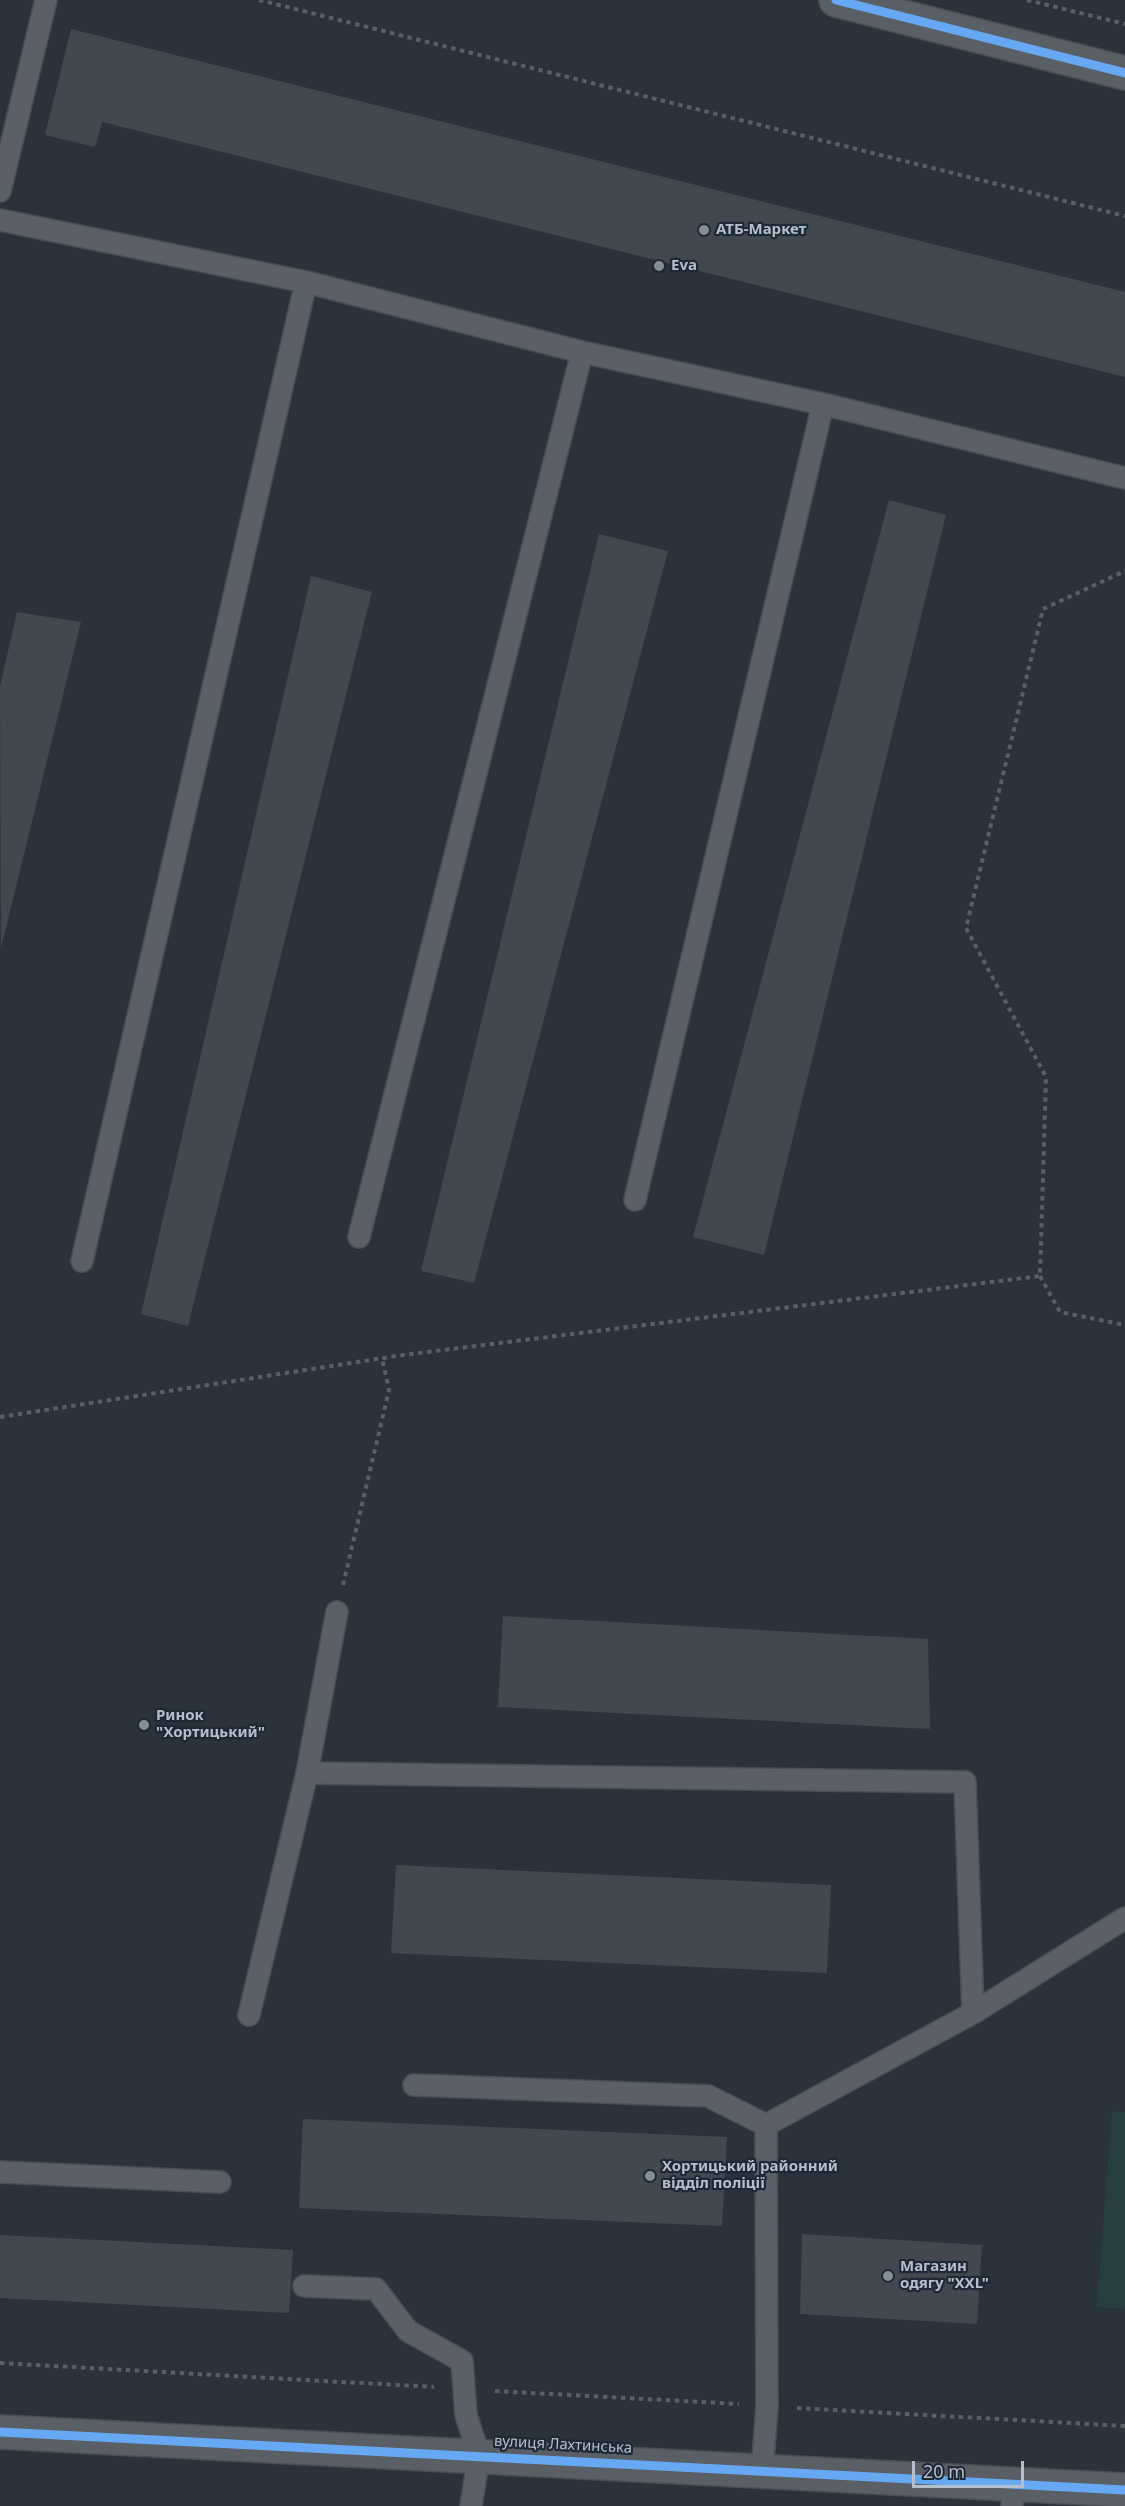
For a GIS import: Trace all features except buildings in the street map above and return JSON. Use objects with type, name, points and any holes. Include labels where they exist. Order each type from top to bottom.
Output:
[{"type":"street","points":[[836,0],[1125,73]]},
{"type":"street","name":"вулиця Лахтинська","points":[[0,2432],[479,2455],[762,2472],[1013,2495],[1125,2490]]},
{"type":"lane","points":[[0,191],[46,0]]},
{"type":"lane","points":[[0,220],[306,282],[582,352],[823,404],[1125,477]]},
{"type":"lane","points":[[82,1261],[306,282]]},
{"type":"lane","points":[[359,1237],[582,352]]},
{"type":"lane","points":[[635,1200],[823,404]]},
{"type":"lane","points":[[249,2015],[307,1773],[337,1612]]},
{"type":"lane","points":[[307,1773],[965,1782],[973,2013]]},
{"type":"lane","points":[[766,2126],[973,2013],[1125,1918]]},
{"type":"lane","points":[[414,2085],[708,2096],[766,2126]]},
{"type":"lane","points":[[762,2472],[766,2406],[766,2126]]},
{"type":"lane","points":[[0,2172],[220,2182]]},
{"type":"lane","points":[[304,2286],[376,2289],[408,2331],[462,2361],[466,2415],[479,2455],[471,2506]]},
{"type":"path","points":[[259,0],[1125,216]]},
{"type":"path","points":[[1027,0],[1125,24]]},
{"type":"path","points":[[1125,571],[1043,609],[966,928],[1046,1077],[1040,1276],[1060,1312],[1125,1325]]},
{"type":"path","points":[[0,1417],[382,1358],[1040,1276]]},
{"type":"path","points":[[337,1612],[389,1390],[382,1358]]},
{"type":"path","points":[[0,2363],[443,2388]]},
{"type":"path","points":[[491,2390],[1125,2426]]},
{"type":"green space","points":[[1112,2111],[1125,2112],[1125,2309],[1097,2307]]},
{"type":"cycle path","points":[[836,0],[1125,73]]},
{"type":"cycle path","points":[[0,2432],[1125,2490]]},
{"type":"place","name":"АТБ-Маркет","points":[[704,230]]},
{"type":"place","name":"Eva","points":[[659,266]]},
{"type":"place","name":"Ринок \"Хортицький\"","points":[[144,1725]]},
{"type":"place","name":"Хортицький районний відділ поліції","points":[[650,2176]]},
{"type":"place","name":"Магазин одягу \"XXL\"","points":[[888,2276]]}]
